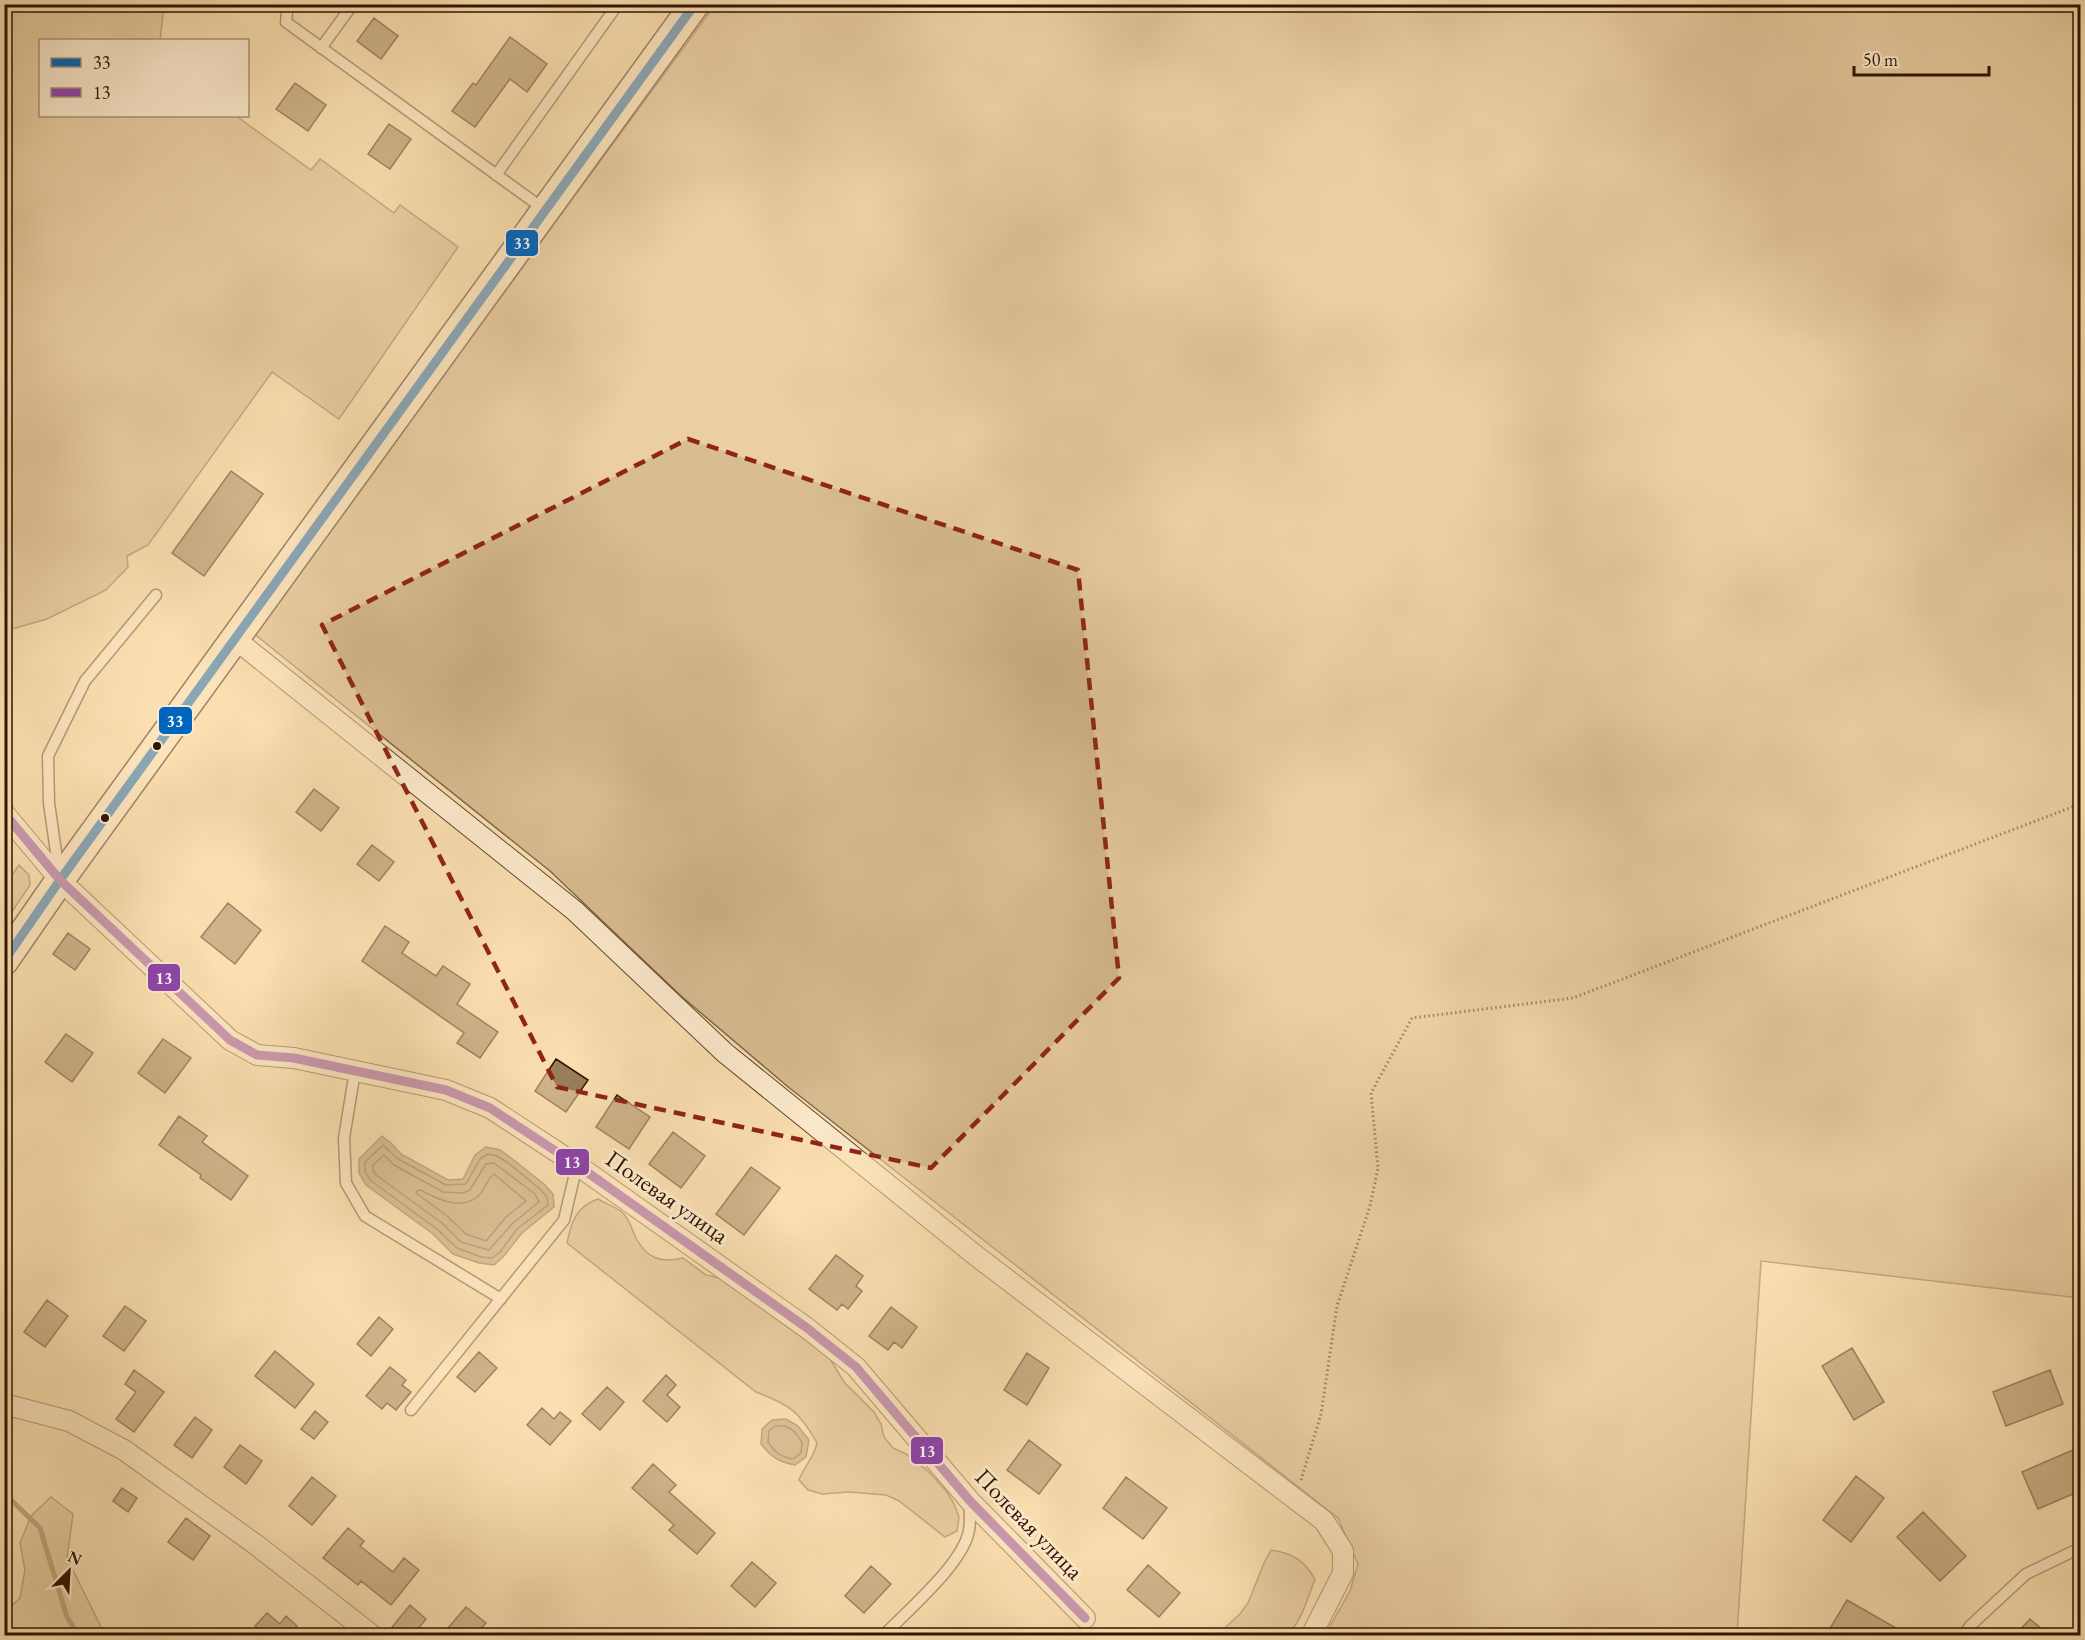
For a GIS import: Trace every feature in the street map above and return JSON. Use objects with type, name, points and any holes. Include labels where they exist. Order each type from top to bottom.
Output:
[{"type":"street","points":[[4,961],[60,879],[694,4]]},
{"type":"street","points":[[235,639],[575,911],[725,1053],[965,1248],[1324,1521],[1343,1551],[1343,1573],[1311,1635]]},
{"type":"street","name":"Полевая улица","points":[[4,813],[60,879],[230,1040],[257,1055],[294,1058],[446,1090],[490,1108],[577,1165],[807,1328],[856,1367],[970,1501],[1085,1618]]},
{"type":"street","points":[[4,1404],[69,1421],[124,1450],[255,1544],[373,1635]]},
{"type":"lane","points":[[288,4],[286,22],[544,210]]},
{"type":"lane","points":[[321,48],[353,4]]},
{"type":"lane","points":[[495,175],[618,4]]},
{"type":"lane","points":[[60,879],[49,803],[48,756],[85,681],[156,596]]},
{"type":"lane","points":[[355,1071],[344,1138],[346,1183],[365,1216],[501,1299]]},
{"type":"lane","points":[[411,1410],[564,1220],[577,1165]]},
{"type":"lane","points":[[884,1635],[950,1566],[963,1548],[969,1530],[970,1501]]},
{"type":"lane","points":[[1963,1635],[2026,1574],[2080,1548]]},
{"type":"path","points":[[1299,1487],[1321,1414],[1337,1306],[1370,1206],[1378,1168],[1371,1093],[1412,1018],[1573,998],[2080,804]]},
{"type":"highlighted area","points":[[688,439],[1078,570],[1119,978],[931,1168],[557,1087],[322,625]]},
{"type":"shaded area","points":[[5,4],[164,5],[160,39],[39,39],[39,117],[237,117],[311,170],[320,159],[394,213],[400,205],[458,247],[339,419],[272,372],[148,545],[127,556],[128,567],[106,590],[47,619],[5,631]]},
{"type":"shaded area","points":[[715,5],[2080,5],[2080,1298],[1761,1261],[1737,1635],[1325,1635],[1350,1591],[1358,1564],[1338,1518],[787,1086],[681,996],[550,871],[253,633]]},
{"type":"shaded area","points":[[19,865],[29,875],[30,885],[5,922],[5,885]]},
{"type":"shaded area","points":[[598,1199],[623,1213],[640,1245],[650,1255],[668,1260],[683,1258],[706,1275],[720,1278],[829,1357],[844,1382],[874,1412],[881,1424],[884,1437],[893,1448],[906,1454],[928,1471],[947,1492],[959,1517],[957,1531],[945,1537],[899,1501],[886,1495],[849,1492],[822,1494],[808,1490],[799,1480],[817,1443],[799,1416],[785,1405],[756,1392],[567,1243],[580,1210]]},
{"type":"shaded area","points":[[51,1497],[73,1514],[67,1558],[105,1635],[5,1635],[5,1612],[20,1598],[25,1570],[20,1543],[31,1516]]},
{"type":"shaded area","points":[[1271,1550],[1298,1559],[1315,1580],[1295,1626],[1290,1631],[1276,1636],[1217,1635],[1240,1614],[1248,1603]]},
{"type":"water","points":[[382,1136],[401,1154],[448,1180],[463,1179],[475,1155],[486,1147],[500,1150],[544,1184],[553,1194],[554,1207],[522,1233],[494,1265],[479,1263],[453,1254],[433,1234],[366,1185],[359,1173],[359,1159]]},
{"type":"water","points":[[786,1419],[798,1426],[809,1440],[806,1457],[795,1465],[776,1458],[761,1444],[762,1429],[772,1420]]},
{"type":"building","points":[[374,18],[398,36],[381,59],[357,41]]},
{"type":"building","points":[[510,37],[547,64],[527,92],[510,79],[475,127],[452,111],[473,83],[476,85]]},
{"type":"building","points":[[295,83],[326,105],[308,131],[276,109]]},
{"type":"building","points":[[389,124],[411,139],[390,169],[368,154]]},
{"type":"building","points":[[231,471],[263,494],[204,576],[172,553]]},
{"type":"building","points":[[314,789],[339,808],[321,831],[296,812]]},
{"type":"building","points":[[372,845],[394,862],[379,881],[357,864]]},
{"type":"building","points":[[228,903],[261,930],[235,964],[201,937]]},
{"type":"building","points":[[385,926],[409,942],[402,953],[436,976],[443,966],[470,984],[457,1004],[498,1032],[480,1058],[457,1043],[464,1033],[362,961]]},
{"type":"building","points":[[68,933],[90,949],[75,970],[53,954]]},
{"type":"building","points":[[66,1034],[93,1053],[72,1082],[45,1062]]},
{"type":"building","points":[[163,1039],[191,1058],[165,1093],[138,1073]]},
{"type":"building","points":[[556,1059],[588,1080],[566,1112],[535,1091]]},
{"type":"building","points":[[617,1095],[650,1117],[629,1149],[596,1127]]},
{"type":"building","points":[[179,1116],[207,1136],[202,1142],[248,1176],[231,1200],[159,1145]]},
{"type":"building","points":[[673,1132],[705,1156],[681,1188],[649,1164]]},
{"type":"building","points":[[751,1167],[780,1188],[744,1235],[716,1214]]},
{"type":"building","points":[[836,1255],[863,1276],[856,1286],[862,1291],[848,1309],[842,1304],[837,1310],[809,1289]]},
{"type":"building","points":[[47,1300],[68,1316],[45,1347],[24,1332]]},
{"type":"building","points":[[125,1306],[146,1321],[124,1351],[103,1336]]},
{"type":"building","points":[[891,1307],[917,1327],[902,1348],[894,1342],[888,1350],[869,1336]]},
{"type":"building","points":[[379,1317],[393,1329],[371,1356],[357,1344]]},
{"type":"building","points":[[1852,1348],[1884,1402],[1854,1420],[1822,1366]]},
{"type":"building","points":[[275,1351],[314,1384],[295,1408],[255,1376]]},
{"type":"building","points":[[479,1352],[497,1368],[475,1392],[457,1377]]},
{"type":"building","points":[[1027,1353],[1049,1368],[1027,1405],[1004,1390]]},
{"type":"building","points":[[390,1367],[406,1380],[402,1385],[411,1392],[396,1410],[387,1403],[382,1409],[366,1396]]},
{"type":"building","points":[[134,1370],[164,1392],[134,1432],[116,1419],[136,1392],[125,1384]]},
{"type":"building","points":[[2050,1370],[2063,1404],[2006,1426],[1993,1392]]},
{"type":"building","points":[[666,1375],[676,1385],[667,1395],[680,1407],[667,1422],[643,1401]]},
{"type":"building","points":[[607,1387],[624,1402],[600,1430],[582,1414]]},
{"type":"building","points":[[542,1408],[554,1419],[560,1412],[571,1421],[550,1445],[527,1425]]},
{"type":"building","points":[[315,1411],[328,1422],[314,1439],[301,1429]]},
{"type":"building","points":[[195,1417],[212,1430],[192,1458],[174,1445]]},
{"type":"building","points":[[1029,1440],[1061,1465],[1039,1494],[1007,1470]]},
{"type":"building","points":[[240,1445],[262,1461],[246,1484],[224,1467]]},
{"type":"building","points":[[2080,1447],[2080,1491],[2038,1509],[2022,1472]]},
{"type":"building","points":[[653,1464],[676,1485],[669,1492],[715,1533],[697,1554],[669,1530],[674,1525],[632,1488]]},
{"type":"building","points":[[1856,1476],[1884,1498],[1851,1542],[1823,1520]]},
{"type":"building","points":[[312,1477],[336,1496],[312,1525],[289,1506]]},
{"type":"building","points":[[1126,1477],[1167,1508],[1143,1539],[1103,1508]]},
{"type":"building","points":[[122,1488],[137,1498],[128,1512],[113,1501]]},
{"type":"building","points":[[1923,1512],[1966,1556],[1940,1581],[1897,1537]]},
{"type":"building","points":[[186,1518],[210,1536],[193,1560],[168,1542]]},
{"type":"building","points":[[348,1528],[364,1541],[360,1546],[393,1572],[404,1558],[419,1570],[391,1605],[361,1581],[358,1585],[323,1558]]},
{"type":"building","points":[[752,1562],[776,1583],[755,1607],[731,1586]]},
{"type":"building","points":[[1148,1565],[1180,1593],[1159,1617],[1127,1590]]},
{"type":"building","points":[[871,1566],[891,1584],[864,1613],[845,1596]]},
{"type":"building","points":[[1847,1600],[1908,1635],[1826,1635]]},
{"type":"building","points":[[410,1605],[426,1619],[413,1635],[403,1635],[392,1627]]},
{"type":"building","points":[[466,1607],[486,1623],[475,1635],[442,1635]]},
{"type":"building","points":[[267,1613],[280,1624],[286,1616],[297,1626],[291,1633],[294,1635],[265,1635],[255,1626]]},
{"type":"building","points":[[2030,1619],[2049,1635],[2015,1635]]},
{"type":"waterway","points":[[4,1493],[40,1528],[67,1617],[79,1636]]},
{"type":"transit line","name":"33","points":[[4,961],[60,880],[695,4]]},
{"type":"transit line","name":"13","points":[[4,813],[60,880],[230,1040],[257,1055],[294,1058],[446,1090],[490,1108],[577,1165],[807,1328],[856,1367],[970,1501],[1085,1618]]}]
